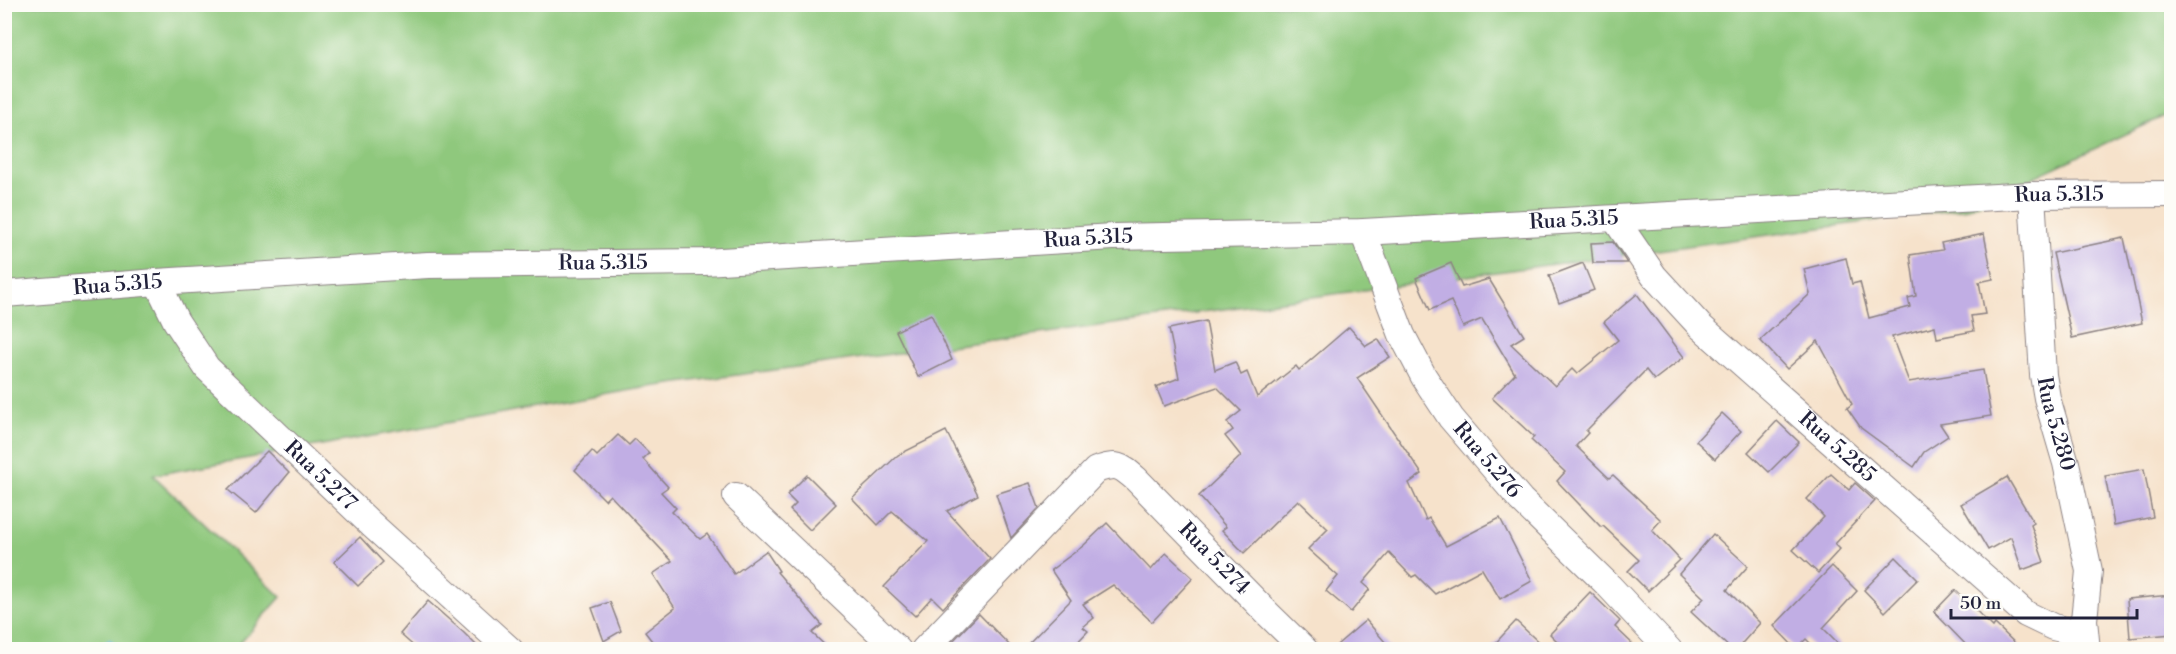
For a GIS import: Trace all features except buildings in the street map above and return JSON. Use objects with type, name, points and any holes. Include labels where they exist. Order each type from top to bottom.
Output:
[{"type":"street","name":"Rua 5.315","points":[[4,294],[428,265],[704,262],[1113,237],[1363,232],[2032,195],[2172,194]]},
{"type":"street","name":"Rua 5.280","points":[[2032,195],[2043,375],[2047,398],[2066,463],[2090,571],[2084,620],[2087,650]]},
{"type":"street","name":"Rua 5.285","points":[[1615,219],[1654,276],[1700,326],[1986,580],[2026,614],[2053,627],[2074,632],[2084,620]]},
{"type":"street","name":"Rua 5.276","points":[[1363,232],[1402,335],[1424,376],[1451,418],[1521,500],[1609,586],[1669,650]]},
{"type":"street","name":"Rua 5.277","points":[[157,282],[176,321],[207,368],[372,525],[510,650]]},
{"type":"street","name":"Rua 5.274","points":[[924,650],[1096,470],[1111,465],[1123,467],[1305,650]]},
{"type":"street","points":[[736,496],[898,650]]},
{"type":"green space","points":[[4,5],[2171,5],[2171,113],[1968,208],[649,387],[153,475],[281,597],[235,649],[5,649]]},
{"type":"waterway","points":[[109,643],[117,650]]}]
